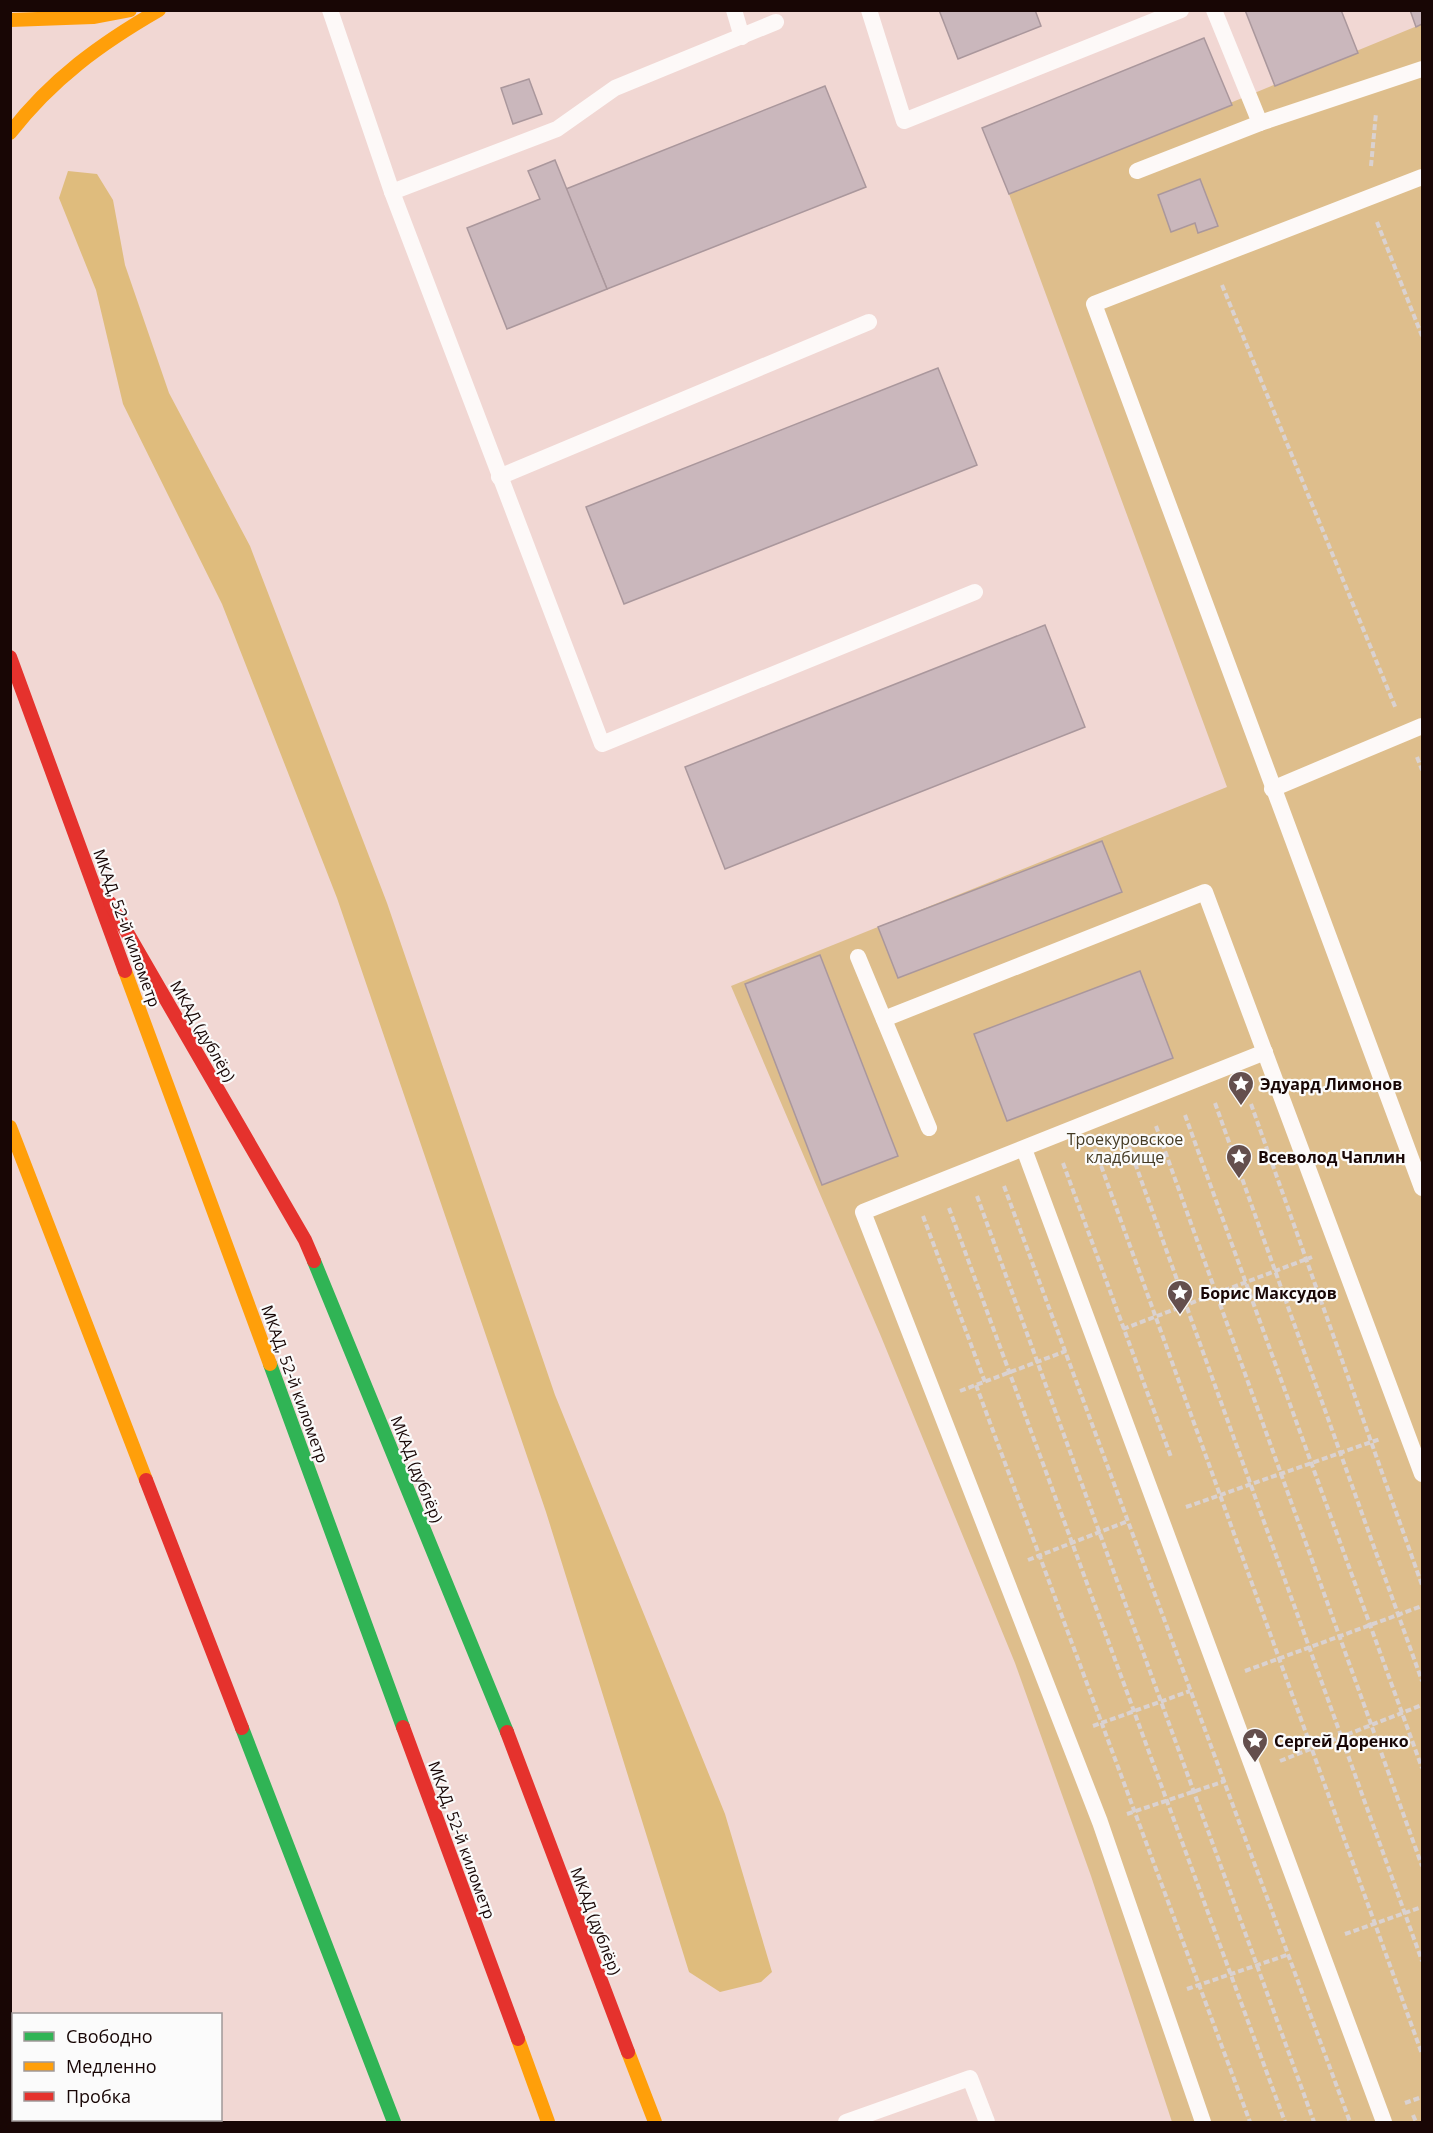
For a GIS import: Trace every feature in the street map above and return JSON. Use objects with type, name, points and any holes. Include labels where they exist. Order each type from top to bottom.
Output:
[{"type":"main road","points":[[18,17],[93,17],[130,10]]},
{"type":"main road","points":[[10,133],[34,102],[107,40],[159,10]]},
{"type":"main road","name":"МКАД, 52-й километр","points":[[10,657],[548,2122]]},
{"type":"main road","name":"МКАД (дублёр)","points":[[84,859],[305,1240],[505,1726],[655,2122]]},
{"type":"main road","points":[[10,1127],[394,2122]]},
{"type":"lane","points":[[330,10],[392,192],[602,744],[975,592]]},
{"type":"lane","points":[[734,10],[742,37]]},
{"type":"lane","points":[[869,10],[904,121],[1180,10]]},
{"type":"lane","points":[[1214,10],[1260,123]]},
{"type":"lane","points":[[392,192],[557,129],[615,88],[776,22]]},
{"type":"lane","points":[[1137,171],[1260,123],[1422,69]]},
{"type":"lane","points":[[1422,177],[1094,304],[1272,789],[1422,1188]]},
{"type":"lane","points":[[499,477],[869,322]]},
{"type":"lane","points":[[1272,789],[1422,726]]},
{"type":"lane","points":[[884,1019],[1205,892],[1422,1474]]},
{"type":"lane","points":[[858,957],[929,1128]]},
{"type":"lane","points":[[1203,2122],[1100,1822],[863,1212],[1265,1052]]},
{"type":"lane","points":[[1024,1149],[1384,2122]]},
{"type":"lane","points":[[846,2122],[970,2078],[987,2122]]},
{"type":"path","points":[[1211,259],[1406,733]]},
{"type":"path","points":[[1237,1063],[1422,1585]]},
{"type":"path","points":[[1206,1076],[1422,1681]]},
{"type":"path","points":[[1175,1089],[1422,1768]]},
{"type":"path","points":[[1147,1100],[1422,1866]]},
{"type":"path","points":[[1117,1112],[1422,1961]]},
{"type":"path","points":[[1086,1124],[1422,2054]]},
{"type":"path","points":[[994,1160],[1350,2122]]},
{"type":"path","points":[[968,1171],[1314,2122]]},
{"type":"path","points":[[940,1182],[1285,2122]]},
{"type":"path","points":[[914,1192],[985,1382]]},
{"type":"path","points":[[937,1400],[1338,1247]]},
{"type":"path","points":[[976,1385],[1250,2122]]},
{"type":"path","points":[[1003,1570],[1127,1521],[1220,1496],[1406,1429]]},
{"type":"green space","name":"Троекуровское кладбище","points":[[1422,24],[1422,2122],[1172,2122],[1091,1876],[1015,1663],[880,1334],[731,986],[1227,787],[1009,194]]},
{"type":"shaded area","points":[[68,171],[97,174],[113,200],[125,265],[169,393],[250,546],[387,903],[555,1395],[725,1814],[772,1972],[761,1982],[720,1992],[689,1972],[546,1512],[337,898],[222,604],[123,404],[96,290],[59,198]]},
{"type":"building","points":[[939,10],[1035,10],[1041,26],[958,59]]},
{"type":"building","points":[[1245,10],[1341,10],[1358,53],[1275,86]]},
{"type":"building","points":[[1410,10],[1422,10],[1422,24],[1416,27]]},
{"type":"building","points":[[1204,38],[1232,105],[1009,194],[982,128]]},
{"type":"building","points":[[529,79],[542,114],[513,124],[501,88]]},
{"type":"building","points":[[825,86],[866,187],[607,289],[566,189]]},
{"type":"building","points":[[555,160],[607,289],[507,329],[467,228],[540,199],[528,171]]},
{"type":"building","points":[[1200,179],[1218,226],[1198,233],[1195,223],[1171,232],[1158,195]]},
{"type":"building","points":[[938,368],[977,465],[624,604],[586,507]]},
{"type":"building","points":[[1045,625],[1085,727],[725,869],[685,767]]},
{"type":"building","points":[[1102,841],[1122,892],[898,978],[878,927]]},
{"type":"building","points":[[820,955],[898,1156],[822,1185],[745,984]]},
{"type":"building","points":[[1140,971],[1173,1058],[1007,1121],[974,1034]]},
{"type":"traffic: fast","points":[[314,1261],[507,1732]]},
{"type":"traffic: fast","points":[[270,1364],[403,1727]]},
{"type":"traffic: fast","points":[[242,1728],[394,2122]]},
{"type":"traffic: slow","points":[[10,20],[93,17],[130,10]]},
{"type":"traffic: slow","points":[[10,133],[43,96],[78,64],[159,10]]},
{"type":"traffic: slow","points":[[125,971],[270,1364]]},
{"type":"traffic: slow","points":[[10,1127],[146,1480]]},
{"type":"traffic: slow","points":[[518,2039],[548,2122]]},
{"type":"traffic: slow","points":[[628,2052],[655,2122]]},
{"type":"traffic: jam","points":[[10,657],[125,971]]},
{"type":"traffic: jam","points":[[110,903],[305,1240],[314,1261]]},
{"type":"traffic: jam","points":[[146,1480],[242,1728]]},
{"type":"traffic: jam","points":[[403,1727],[518,2039]]},
{"type":"traffic: jam","points":[[507,1732],[628,2052]]},
{"type":"place","name":"Эдуард Лимонов","points":[[1241,1107]]},
{"type":"place","name":"Всеволод Чаплин","points":[[1239,1180]]},
{"type":"place","name":"Борис Максудов","points":[[1180,1316]]},
{"type":"place","name":"Сергей Доренко","points":[[1255,1764]]}]
